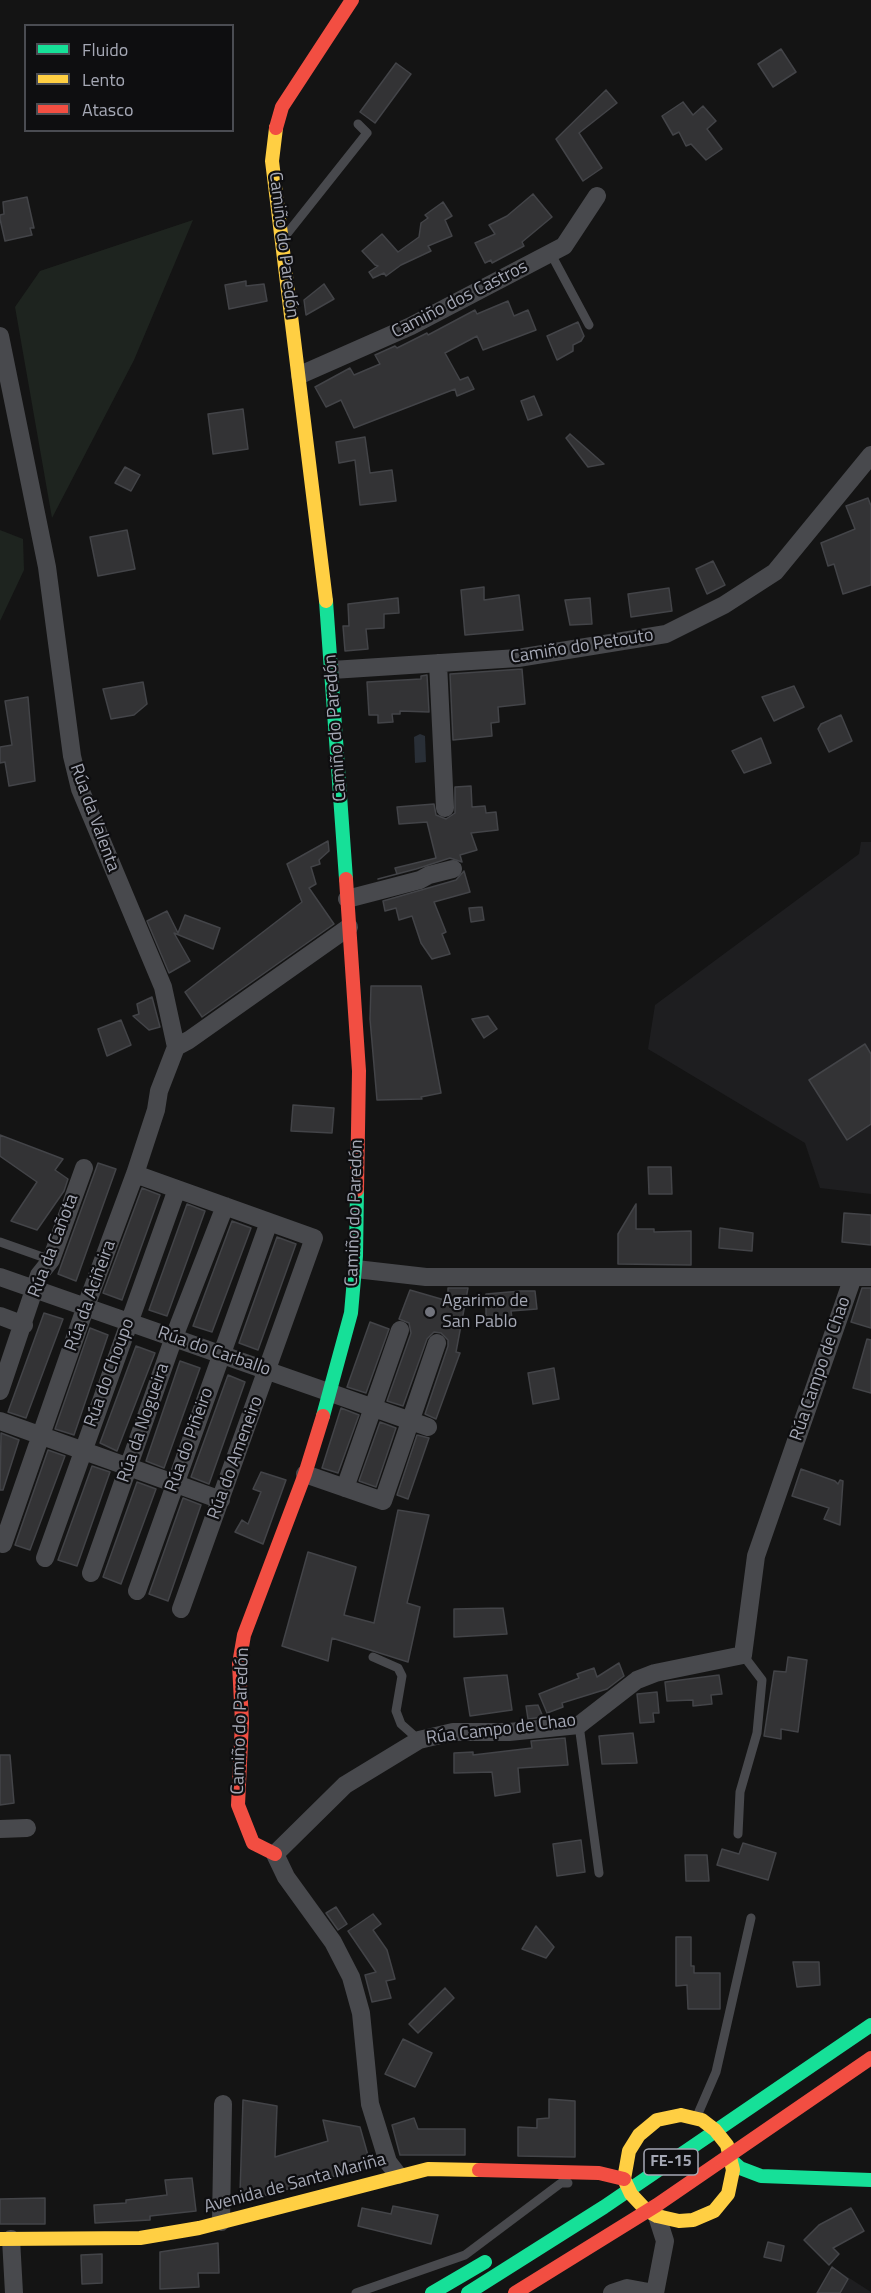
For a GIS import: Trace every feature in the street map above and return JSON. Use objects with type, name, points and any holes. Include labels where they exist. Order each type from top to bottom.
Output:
[{"type":"main road","name":"Camiño do Paredón","points":[[275,1854],[253,1843],[238,1805],[243,1722],[239,1665],[244,1635],[305,1474],[351,1313],[356,1269],[359,1071],[332,670],[300,375],[273,161],[275,133],[282,107],[352,0]]},
{"type":"main road","name":"FE-15","points":[[468,2293],[604,2207],[871,2025]]},
{"type":"main road","name":"FE-15","points":[[515,2293],[657,2211],[871,2058]]},
{"type":"main road","points":[[730,2189],[733,2170],[723,2138],[699,2119],[681,2115],[657,2120],[639,2134],[627,2158],[624,2179],[636,2200],[657,2211],[686,2221],[704,2217],[714,2211],[730,2189],[741,2182],[761,2176]]},
{"type":"main road","name":"Avenida de Santa Mariña","points":[[598,2173],[612,2169],[627,2158]]},
{"type":"main road","points":[[731,2160],[740,2168],[761,2176],[871,2180]]},
{"type":"main road","name":"Avenida de Santa Mariña","points":[[5,2239],[141,2238],[221,2222],[428,2169],[578,2165],[598,2173],[624,2179]]},
{"type":"main road","points":[[534,2234],[553,2223],[604,2207]]},
{"type":"main road","points":[[542,2293],[628,2235],[657,2211]]},
{"type":"main road","points":[[432,2293],[495,2256]]},
{"type":"street","name":"Camiño dos Castros","points":[[300,375],[411,326],[551,254],[564,246],[597,196]]},
{"type":"street","name":"Rúa da Valenta","points":[[0,336],[47,567],[75,767],[103,848],[163,987],[176,1047]]},
{"type":"street","name":"Camiño do Petouto","points":[[332,670],[518,658],[666,634],[724,605],[775,572],[871,455]]},
{"type":"street","points":[[438,663],[445,808]]},
{"type":"street","points":[[347,899],[453,869]]},
{"type":"street","points":[[176,1047],[189,1041],[349,927]]},
{"type":"street","name":"Rúa da Aciñeira","points":[[3,1544],[135,1174],[156,1110],[159,1091],[176,1047]]},
{"type":"street","name":"Rúa da Cañota","points":[[0,1391],[39,1275],[51,1260],[84,1168]]},
{"type":"street","points":[[135,1174],[269,1222]]},
{"type":"street","name":"Rúa do Choupo","points":[[45,1558],[177,1189]]},
{"type":"street","name":"Rúa da Nogueira","points":[[91,1573],[174,1337],[225,1206]]},
{"type":"street","name":"Rúa do Ameneiro","points":[[181,1610],[314,1238],[269,1222]]},
{"type":"street","name":"Rúa do Piñeiro","points":[[137,1591],[269,1222]]},
{"type":"street","name":"Rúa Campo de Chao","points":[[356,1269],[426,1277],[871,1277]]},
{"type":"street","name":"Rúa do Carballo","points":[[0,1277],[428,1427]]},
{"type":"street","name":"Rúa Campo de Chao","points":[[275,1854],[345,1785],[418,1740],[453,1732],[509,1732],[579,1725],[637,1680],[655,1672],[743,1655],[756,1556],[852,1277]]},
{"type":"street","points":[[0,1316],[24,1325]]},
{"type":"street","points":[[345,1488],[400,1330]]},
{"type":"street","points":[[305,1474],[383,1501],[437,1343]]},
{"type":"street","points":[[0,1421],[221,1500]]},
{"type":"street","points":[[0,1829],[27,1828]]},
{"type":"street","points":[[275,1854],[286,1877],[333,1942],[351,1977],[361,2013],[370,2104],[388,2162],[398,2175]]},
{"type":"street","points":[[221,2222],[224,2104]]},
{"type":"street","points":[[657,2211],[662,2228],[664,2250]]},
{"type":"street","points":[[612,2293],[627,2288],[654,2293],[664,2250],[675,2231],[686,2221]]},
{"type":"street","points":[[5,2239],[14,2293]]},
{"type":"lane","points":[[283,240],[368,133],[358,124]]},
{"type":"lane","points":[[551,254],[589,325]]},
{"type":"lane","points":[[0,1242],[51,1260]]},
{"type":"lane","points":[[738,1834],[740,1792],[757,1733],[762,1680],[743,1655]]},
{"type":"lane","points":[[373,1657],[398,1668],[402,1676],[396,1711],[401,1724],[418,1740]]},
{"type":"lane","points":[[579,1725],[599,1873]]},
{"type":"lane","points":[[699,2119],[716,2072],[751,1918]]},
{"type":"lane","points":[[356,2293],[465,2255],[561,2183],[579,2183],[578,2165]]},
{"type":"shaded area","points":[[193,220],[134,360],[52,518],[15,307],[40,271]]},
{"type":"shaded area","points":[[0,530],[23,539],[24,570],[0,621]]},
{"type":"shaded area","points":[[420,734],[425,736],[426,762],[415,763],[414,737]]},
{"type":"shaded area","points":[[861,842],[871,842],[871,1194],[820,1188],[805,1143],[648,1049],[655,1005],[859,854]]},
{"type":"shaded area","points":[[832,2267],[871,2292],[871,2293],[817,2293]]},
{"type":"building","points":[[781,49],[796,72],[773,87],[758,64]]},
{"type":"building","points":[[396,63],[411,74],[375,123],[360,112]]},
{"type":"building","points":[[606,90],[617,103],[579,133],[602,168],[583,181],[556,139]]},
{"type":"building","points":[[683,102],[693,115],[703,106],[716,121],[707,129],[722,149],[706,160],[691,144],[686,146],[679,132],[673,135],[662,116]]},
{"type":"building","points":[[533,194],[552,217],[522,242],[524,246],[492,263],[491,260],[485,263],[475,243],[495,234],[489,225],[507,216]]},
{"type":"building","points":[[27,197],[34,228],[30,228],[32,235],[5,241],[0,219],[0,215],[4,214],[3,202]]},
{"type":"building","points":[[443,202],[452,216],[445,220],[452,236],[428,246],[431,251],[401,265],[386,276],[384,273],[373,278],[369,272],[378,266],[362,251],[382,234],[398,252],[419,237],[421,223],[428,218],[425,215]]},
{"type":"building","points":[[246,281],[246,286],[264,284],[267,301],[229,309],[225,285]]},
{"type":"building","points":[[324,284],[334,299],[306,315],[304,300]]},
{"type":"building","points":[[508,301],[514,316],[528,310],[536,330],[483,350],[477,336],[445,353],[460,380],[468,377],[474,389],[457,396],[455,389],[354,428],[341,400],[326,407],[315,387],[350,368],[354,375],[380,364],[375,355],[395,346],[397,348],[427,333],[428,335],[475,310],[477,314]]},
{"type":"building","points":[[578,322],[584,336],[581,341],[573,345],[573,351],[557,360],[547,336]]},
{"type":"building","points":[[534,396],[542,415],[528,420],[521,401]]},
{"type":"building","points":[[243,409],[248,449],[213,454],[208,414]]},
{"type":"building","points":[[570,434],[604,464],[588,467],[566,438]]},
{"type":"building","points":[[365,437],[370,473],[392,470],[396,501],[360,505],[355,460],[339,463],[336,442]]},
{"type":"building","points":[[125,467],[140,475],[131,491],[115,483]]},
{"type":"building","points":[[868,498],[871,506],[871,585],[843,594],[834,564],[828,566],[821,543],[855,529],[846,506]]},
{"type":"building","points":[[127,530],[135,569],[98,576],[90,537]]},
{"type":"building","points":[[713,561],[725,585],[707,594],[696,569]]},
{"type":"building","points":[[484,587],[484,600],[519,595],[523,630],[465,635],[461,590]]},
{"type":"building","points":[[669,588],[672,611],[631,617],[628,594]]},
{"type":"building","points":[[398,598],[399,613],[384,614],[384,628],[366,629],[368,649],[345,651],[343,626],[349,626],[348,604]]},
{"type":"building","points":[[590,598],[592,624],[570,625],[565,600]]},
{"type":"building","points":[[522,669],[525,704],[498,707],[499,722],[491,723],[492,736],[453,740],[450,674]]},
{"type":"building","points":[[427,675],[429,712],[400,711],[400,714],[392,714],[393,722],[378,723],[378,715],[369,715],[367,682],[421,679],[421,676]]},
{"type":"building","points":[[143,682],[147,704],[134,715],[111,719],[103,689]]},
{"type":"building","points":[[794,686],[804,707],[774,721],[762,697]]},
{"type":"building","points":[[28,697],[35,781],[9,786],[5,762],[0,763],[0,747],[12,745],[5,701]]},
{"type":"building","points":[[841,715],[852,741],[829,752],[818,729],[821,724]]},
{"type":"building","points":[[761,738],[771,763],[744,773],[732,751]]},
{"type":"building","points":[[471,786],[472,807],[485,806],[486,813],[496,812],[498,830],[471,833],[477,850],[460,855],[462,862],[450,858],[397,874],[395,868],[436,858],[427,822],[399,824],[397,807],[434,804],[436,815],[446,819],[455,813],[455,787]]},
{"type":"building","points":[[328,841],[329,851],[319,860],[320,864],[311,867],[316,884],[309,888],[334,924],[202,1017],[185,992],[302,902],[287,864]]},
{"type":"building","points":[[464,871],[470,892],[434,902],[446,932],[442,934],[450,954],[432,959],[421,943],[412,916],[399,920],[396,908],[385,911],[383,901],[456,880]]},
{"type":"building","points":[[482,907],[484,920],[471,922],[469,908]]},
{"type":"building","points":[[167,911],[178,933],[185,915],[220,928],[213,949],[174,933],[190,961],[169,973],[147,921]]},
{"type":"building","points":[[371,986],[421,986],[441,1093],[421,1097],[422,1099],[377,1100],[370,1019]]},
{"type":"building","points":[[152,997],[160,1027],[149,1030],[133,1016],[139,1014],[137,1004]]},
{"type":"building","points":[[488,1016],[497,1029],[484,1038],[472,1019]]},
{"type":"building","points":[[121,1020],[131,1045],[107,1056],[98,1029]]},
{"type":"building","points":[[865,1044],[871,1054],[871,1124],[847,1140],[809,1080]]},
{"type":"building","points":[[293,1105],[334,1108],[332,1133],[291,1131]]},
{"type":"building","points":[[0,1135],[63,1159],[55,1170],[68,1179],[64,1191],[37,1230],[11,1221],[37,1182],[0,1156]]},
{"type":"building","points":[[98,1163],[116,1169],[76,1281],[58,1274]]},
{"type":"building","points":[[648,1167],[671,1167],[672,1194],[649,1194]]},
{"type":"building","points":[[142,1188],[160,1195],[122,1300],[103,1293]]},
{"type":"building","points":[[187,1204],[205,1211],[167,1316],[149,1310]]},
{"type":"building","points":[[636,1204],[636,1229],[654,1229],[654,1232],[691,1231],[691,1265],[618,1264],[618,1234]]},
{"type":"building","points":[[844,1213],[871,1215],[871,1245],[842,1242]]},
{"type":"building","points":[[232,1221],[251,1228],[212,1332],[193,1326]]},
{"type":"building","points":[[720,1228],[753,1233],[752,1251],[719,1248]]},
{"type":"building","points":[[277,1237],[296,1244],[258,1350],[239,1343]]},
{"type":"building","points":[[448,1288],[468,1288],[456,1352],[460,1353],[436,1419],[425,1414],[448,1346],[448,1340],[441,1333],[434,1332],[427,1339],[403,1406],[387,1401],[411,1333],[409,1323],[399,1319],[410,1290],[448,1301]]},
{"type":"building","points":[[862,1288],[871,1288],[871,1328],[851,1322]]},
{"type":"building","points":[[535,1291],[537,1309],[511,1311],[512,1318],[486,1319],[486,1294]]},
{"type":"building","points":[[44,1313],[63,1319],[26,1418],[8,1412]]},
{"type":"building","points":[[370,1322],[389,1329],[366,1393],[347,1387]]},
{"type":"building","points":[[90,1328],[108,1335],[74,1435],[55,1429]]},
{"type":"building","points":[[867,1339],[871,1340],[871,1393],[853,1388]]},
{"type":"building","points":[[136,1346],[155,1353],[117,1451],[100,1443]]},
{"type":"building","points":[[180,1361],[200,1368],[164,1468],[146,1461]]},
{"type":"building","points":[[554,1368],[559,1399],[533,1404],[528,1373]]},
{"type":"building","points":[[228,1375],[245,1382],[209,1484],[191,1477]]},
{"type":"building","points":[[341,1408],[359,1415],[338,1473],[322,1468]]},
{"type":"building","points":[[380,1422],[396,1428],[376,1487],[359,1481]]},
{"type":"building","points":[[1,1433],[19,1440],[3,1490],[0,1490]]},
{"type":"building","points":[[417,1435],[429,1438],[408,1499],[397,1495]]},
{"type":"building","points":[[48,1450],[65,1456],[30,1550],[15,1545]]},
{"type":"building","points":[[92,1466],[110,1472],[77,1566],[58,1560]]},
{"type":"building","points":[[801,1469],[838,1484],[840,1480],[843,1481],[840,1525],[824,1519],[829,1508],[792,1496]]},
{"type":"building","points":[[261,1472],[286,1480],[263,1544],[235,1532],[242,1520],[248,1524],[261,1492],[253,1489]]},
{"type":"building","points":[[137,1482],[156,1489],[121,1584],[103,1577]]},
{"type":"building","points":[[183,1498],[201,1505],[168,1601],[149,1594]]},
{"type":"building","points":[[398,1510],[429,1515],[407,1603],[420,1607],[408,1662],[332,1638],[328,1661],[282,1646],[308,1552],[356,1567],[344,1615],[374,1623]]},
{"type":"building","points":[[503,1608],[507,1634],[454,1637],[454,1609]]},
{"type":"building","points":[[788,1657],[807,1660],[798,1732],[781,1729],[781,1739],[764,1736],[774,1671],[786,1672]]},
{"type":"building","points":[[619,1663],[624,1676],[607,1689],[562,1703],[563,1707],[547,1713],[539,1694],[579,1678],[577,1674],[594,1668],[597,1677]]},
{"type":"building","points":[[507,1675],[512,1710],[470,1716],[464,1678]]},
{"type":"building","points":[[719,1675],[722,1694],[711,1695],[712,1704],[693,1706],[693,1700],[667,1701],[665,1682]]},
{"type":"building","points":[[657,1692],[659,1713],[653,1713],[654,1722],[640,1723],[637,1694]]},
{"type":"building","points":[[538,1705],[543,1717],[528,1719],[526,1706]]},
{"type":"building","points":[[633,1733],[637,1763],[602,1764],[599,1736]]},
{"type":"building","points":[[565,1738],[568,1765],[518,1768],[520,1792],[495,1796],[492,1772],[454,1773],[454,1753],[473,1752],[473,1755],[532,1748],[531,1741]]},
{"type":"building","points":[[0,1755],[10,1755],[14,1803],[0,1805]]},
{"type":"building","points":[[581,1840],[585,1872],[557,1876],[553,1844]]},
{"type":"building","points":[[743,1843],[776,1853],[768,1880],[717,1865],[722,1849],[739,1854]]},
{"type":"building","points":[[685,1855],[707,1855],[709,1881],[686,1881]]},
{"type":"building","points":[[336,1907],[347,1924],[338,1930],[326,1913]]},
{"type":"building","points":[[373,1914],[381,1924],[373,1930],[387,1950],[395,1979],[386,1981],[391,1998],[372,2002],[365,1975],[376,1972],[348,1931]]},
{"type":"building","points":[[536,1926],[554,1947],[546,1958],[522,1949]]},
{"type":"building","points":[[676,1937],[691,1937],[691,1966],[694,1966],[694,1973],[720,1973],[720,2009],[688,2009],[687,1985],[676,1986]]},
{"type":"building","points":[[793,1962],[819,1962],[820,1985],[797,1987]]},
{"type":"building","points":[[445,1988],[454,1998],[418,2033],[409,2024]]},
{"type":"building","points":[[403,2039],[432,2053],[415,2087],[385,2074]]},
{"type":"building","points":[[549,2099],[575,2101],[575,2157],[518,2156],[518,2127],[537,2128],[537,2119],[549,2118]]},
{"type":"building","points":[[243,2100],[277,2106],[275,2157],[328,2141],[323,2120],[360,2127],[371,2166],[248,2200],[240,2193]]},
{"type":"building","points":[[414,2118],[418,2129],[465,2129],[465,2155],[400,2155],[392,2125]]},
{"type":"building","points":[[192,2178],[196,2211],[150,2216],[150,2220],[95,2223],[94,2205],[126,2203],[126,2200],[167,2195],[165,2180]]},
{"type":"building","points":[[45,2198],[45,2224],[0,2224],[0,2199]]},
{"type":"building","points":[[393,2206],[438,2215],[431,2244],[358,2226],[362,2208],[391,2214]]},
{"type":"building","points":[[851,2208],[864,2231],[833,2248],[839,2254],[829,2265],[804,2240],[819,2225]]},
{"type":"building","points":[[768,2242],[784,2246],[781,2261],[764,2257]]},
{"type":"building","points":[[218,2243],[219,2273],[198,2273],[199,2287],[160,2289],[160,2252]]},
{"type":"building","points":[[102,2254],[102,2283],[82,2284],[81,2255]]},
{"type":"building","points":[[832,2267],[848,2279],[840,2293],[817,2293]]},
{"type":"traffic: fast","points":[[326,601],[346,879]]},
{"type":"traffic: fast","points":[[323,1416],[351,1313],[356,1256],[357,1190]]},
{"type":"traffic: fast","points":[[468,2293],[604,2207],[871,2025]]},
{"type":"traffic: fast","points":[[731,2160],[740,2168],[761,2176],[871,2180]]},
{"type":"traffic: fast","points":[[432,2293],[485,2262]]},
{"type":"traffic: slow","points":[[276,128],[272,161],[326,601]]},
{"type":"traffic: slow","points":[[681,2115],[702,2120],[715,2130],[727,2145],[733,2170],[728,2194],[714,2211],[693,2220],[679,2221],[657,2216],[646,2210],[631,2194],[624,2179],[629,2151],[639,2135],[657,2120],[681,2115]]},
{"type":"traffic: slow","points":[[0,2239],[140,2238],[199,2228],[428,2169],[479,2170]]},
{"type":"traffic: jam","points":[[276,128],[282,107],[352,0]]},
{"type":"traffic: jam","points":[[346,879],[359,1071],[357,1190]]},
{"type":"traffic: jam","points":[[275,1854],[253,1843],[238,1805],[242,1722],[239,1664],[244,1635],[305,1474],[323,1416]]},
{"type":"traffic: jam","points":[[515,2293],[657,2205],[871,2058]]},
{"type":"traffic: jam","points":[[479,2170],[599,2173],[624,2179]]},
{"type":"place","name":"Agarimo de San Pablo","points":[[430,1312]]}]
